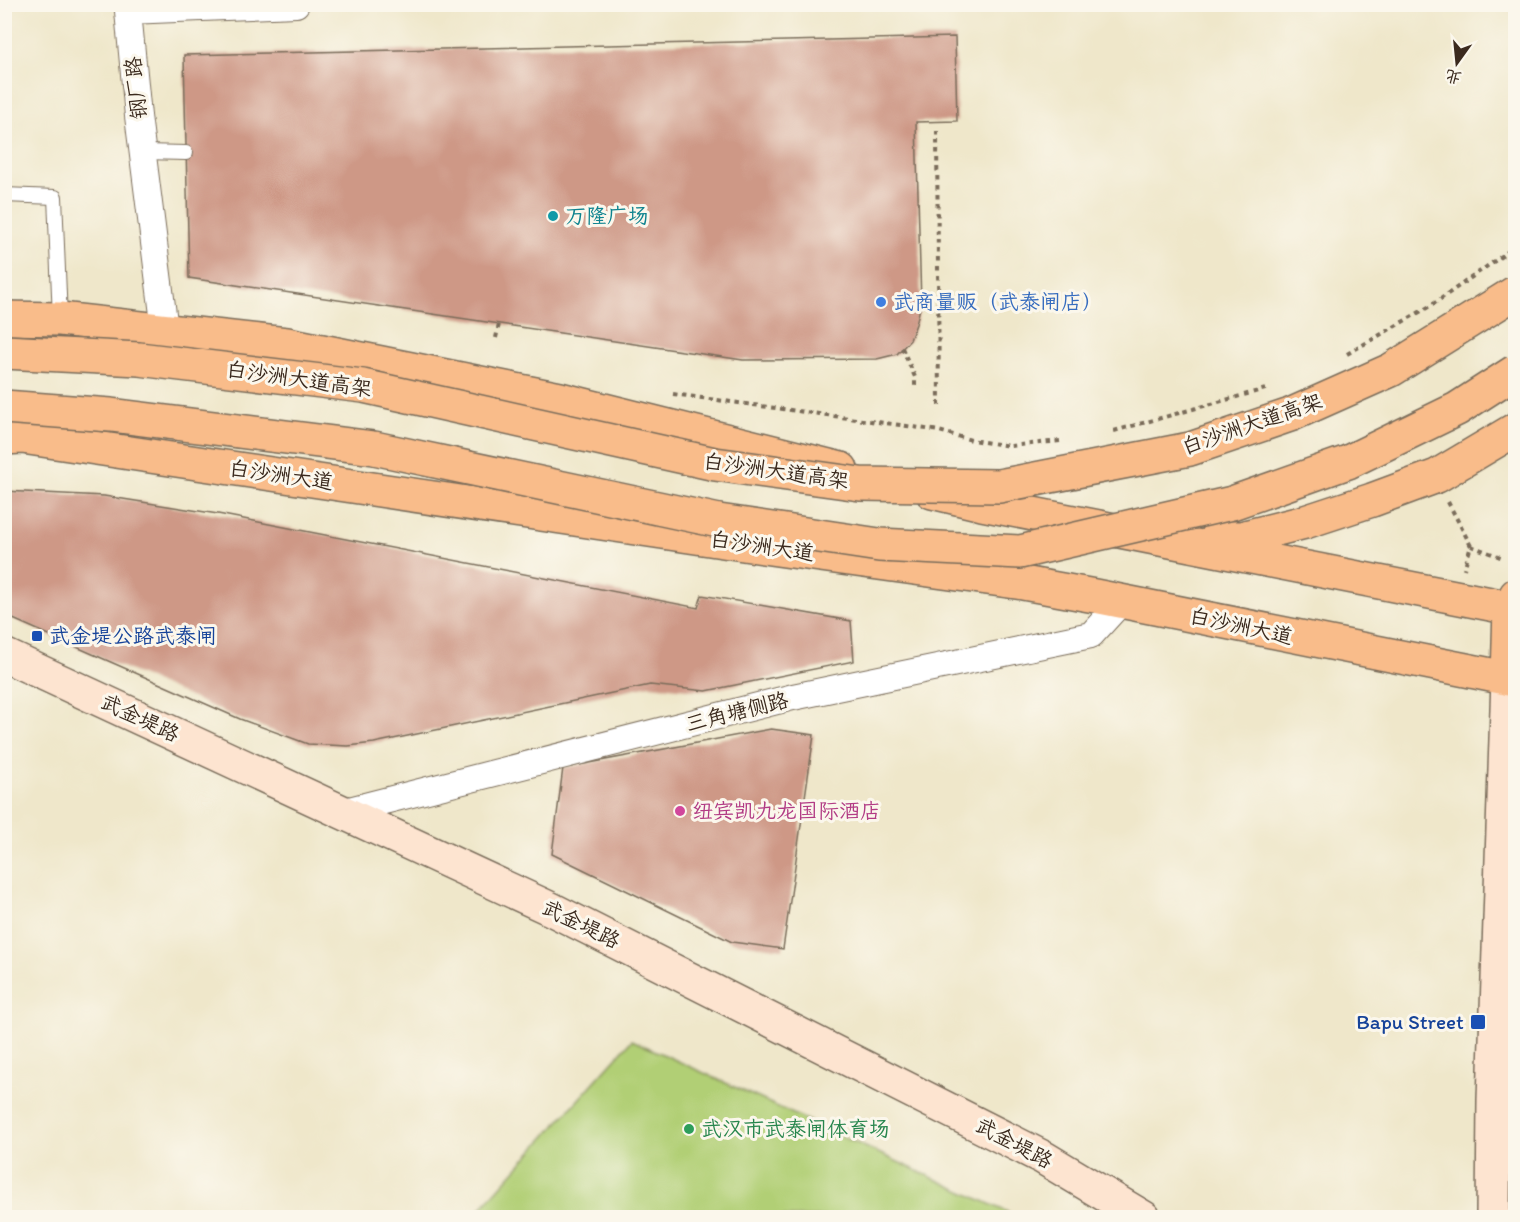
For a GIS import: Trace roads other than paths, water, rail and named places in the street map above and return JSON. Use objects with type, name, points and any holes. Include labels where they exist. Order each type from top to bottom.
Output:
[{"type":"main road","name":"白沙洲大道高架","points":[[4,352],[139,359],[363,386],[704,462],[860,484],[999,486],[1190,449],[1290,415],[1390,370],[1515,292]]},
{"type":"main road","points":[[4,318],[60,319],[287,344],[560,399],[982,504],[1514,604],[1512,679]]},
{"type":"main road","points":[[4,407],[111,415],[374,448],[719,521],[879,545],[1020,552],[1232,503],[1348,462],[1457,409],[1515,371]]},
{"type":"main road","points":[[1161,538],[1241,538],[1305,522],[1437,476],[1515,429]]},
{"type":"main road","name":"白沙洲大道","points":[[4,438],[22,437],[777,549],[1023,583],[1512,679]]},
{"type":"street","name":"钢厂路","points":[[165,330],[128,8],[296,4]]},
{"type":"street","name":"三角塘侧路","points":[[341,812],[793,697],[1091,635],[1122,601]]},
{"type":"street","name":"武金堤路","points":[[4,655],[551,909],[1044,1158],[1144,1218]]},
{"type":"street","points":[[1493,1218],[1494,1100],[1512,679]]},
{"type":"lane","points":[[143,152],[186,153]]},
{"type":"lane","points":[[4,195],[55,197],[60,319]]},
{"type":"place","name":"万隆广场","points":[[553,216]]},
{"type":"place","name":"武商量贩（武泰闸店）","points":[[881,302]]},
{"type":"place","name":"武金堤公路武泰闸","points":[[37,636]]},
{"type":"place","name":"纽宾凯九龙国际酒店","points":[[680,811]]},
{"type":"place","name":"Bapu Street","points":[[1478,1022]]},
{"type":"place","name":"武汉市武泰闸体育场","points":[[689,1129]]}]
